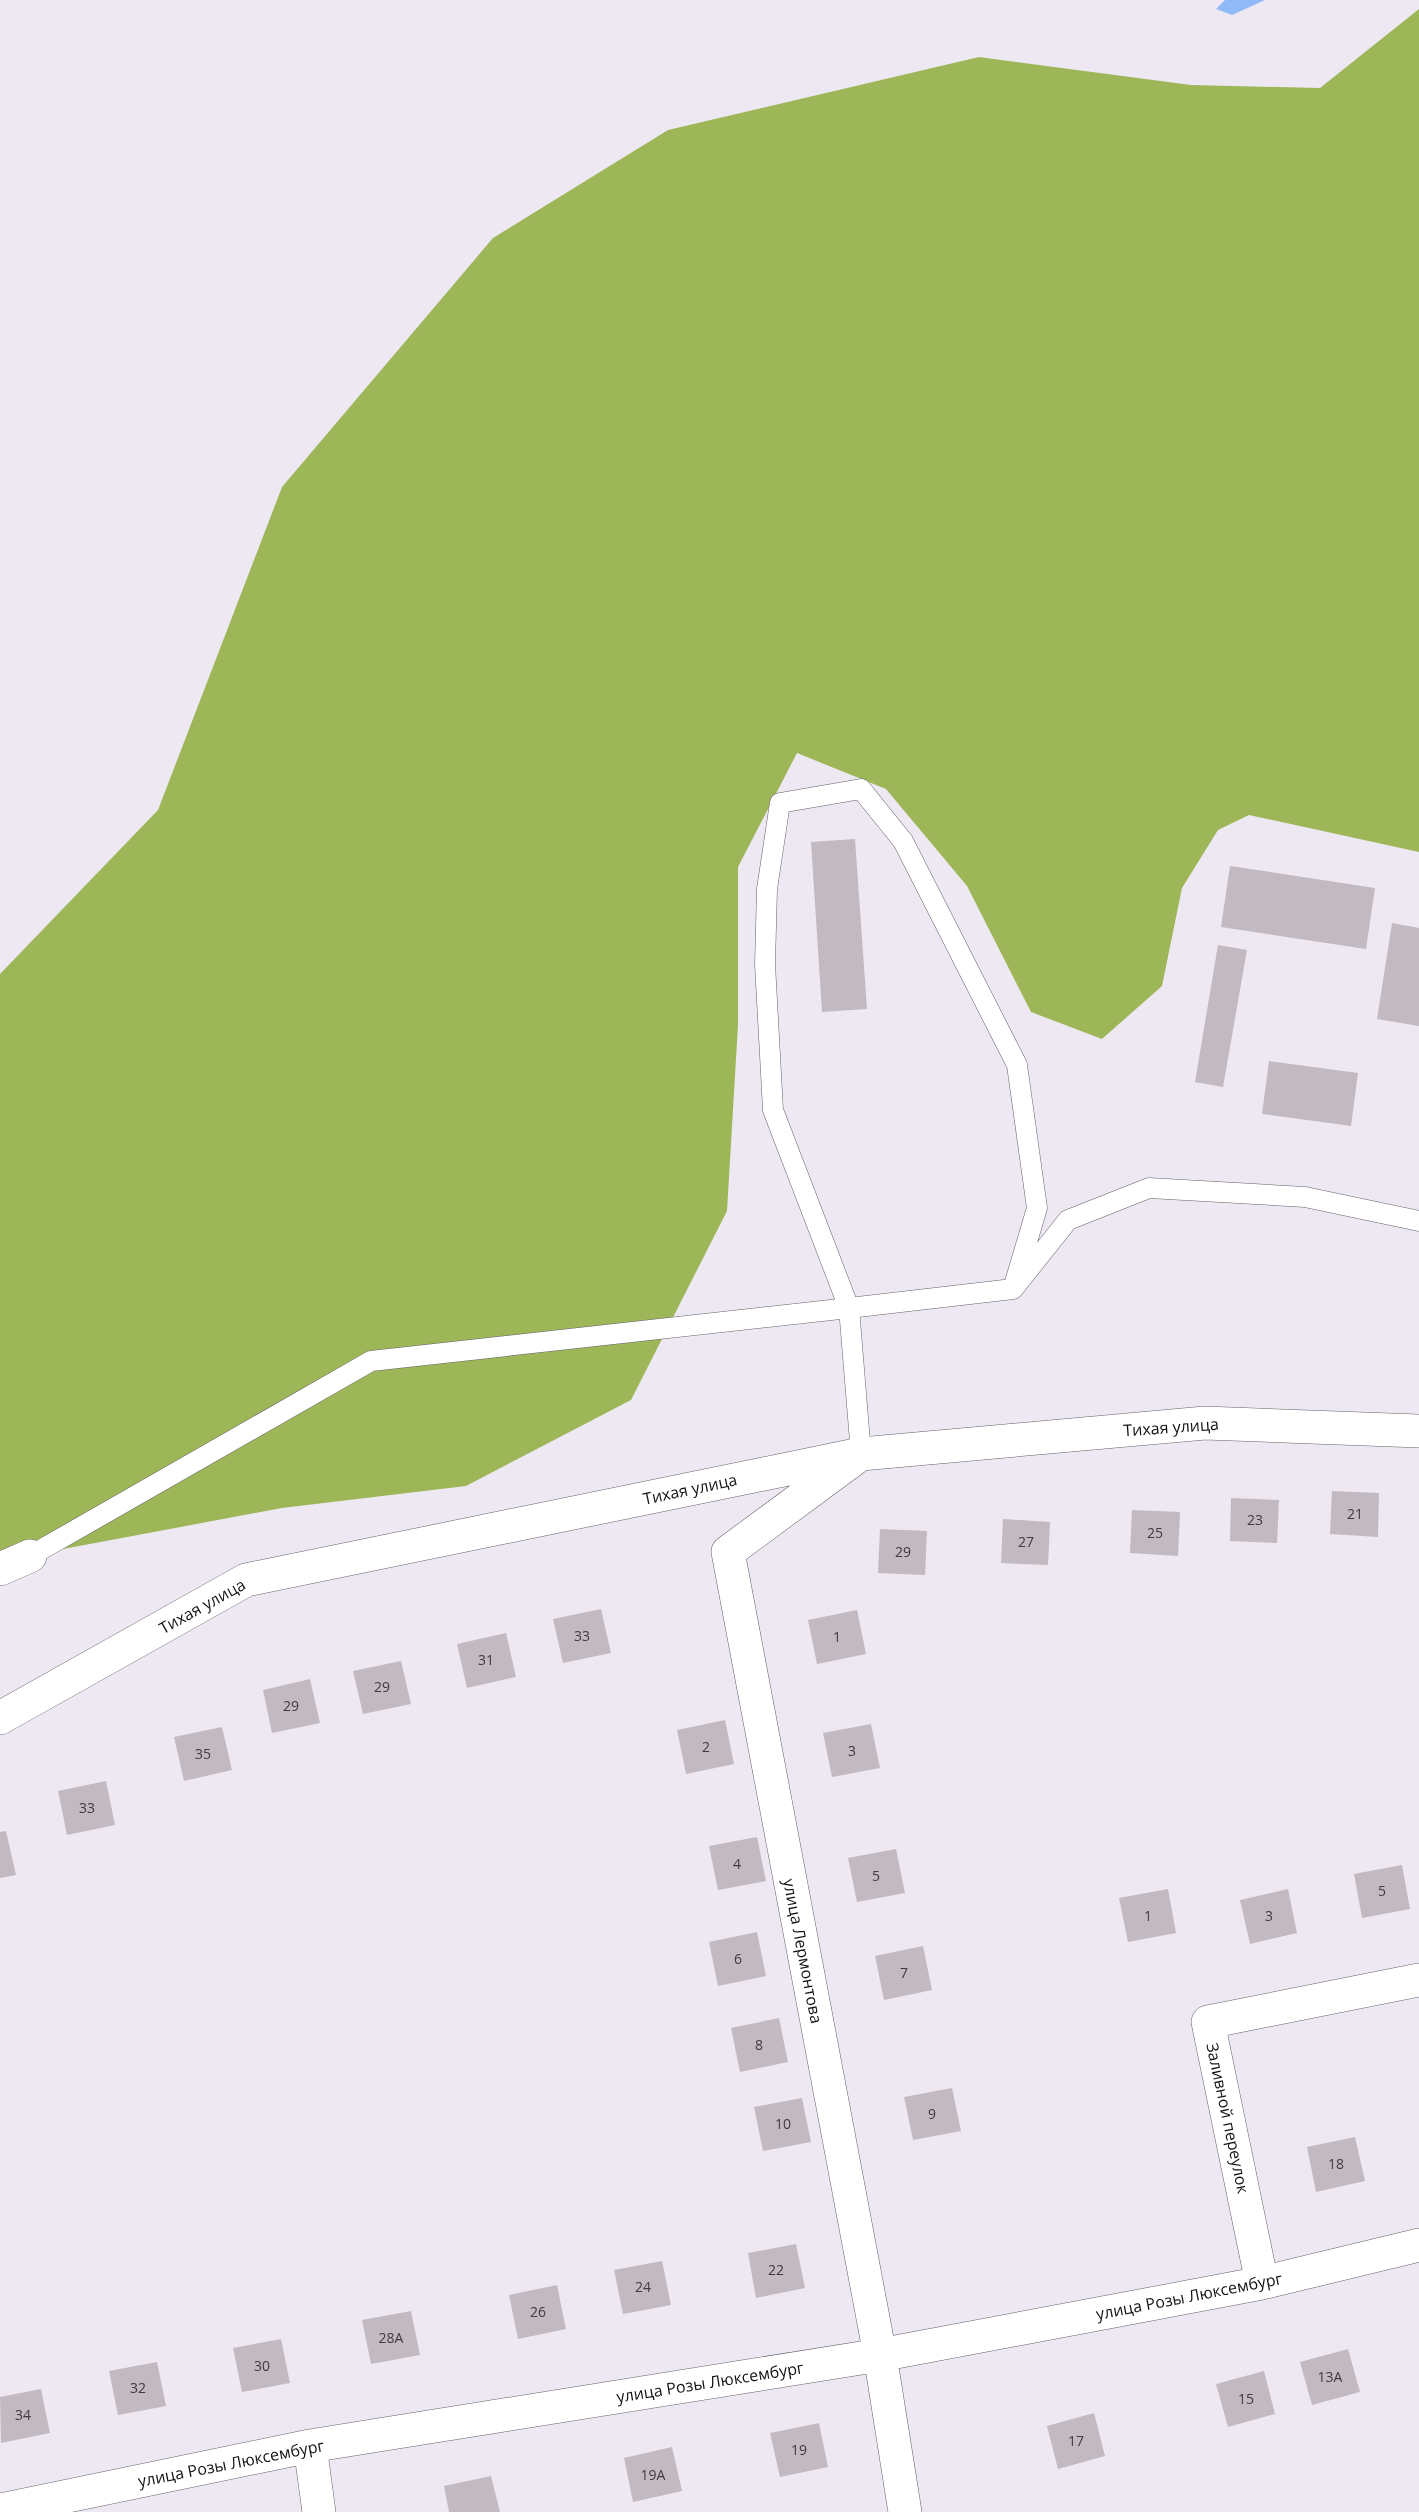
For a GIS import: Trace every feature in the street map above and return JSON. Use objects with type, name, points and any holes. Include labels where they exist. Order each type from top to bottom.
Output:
[{"type":"street","name":"Тихая улица","points":[[0,1718],[246,1580],[861,1454],[1205,1423],[1419,1431]]},
{"type":"street","name":"улица Лермонтова","points":[[861,1454],[728,1552],[879,2355],[905,2512]]},
{"type":"street","points":[[0,1569],[30,1556]]},
{"type":"street","name":"Заливной переулок","points":[[1262,2283],[1208,2022],[1419,1980]]},
{"type":"street","name":"улица Розы Люксембург","points":[[0,2510],[310,2446],[879,2355],[1262,2283],[1418,2251]]},
{"type":"street","points":[[310,2446],[319,2512]]},
{"type":"lane","points":[[861,1454],[849,1308],[773,1110],[765,964],[766,900],[780,803],[861,789],[903,841],[1017,1065],[1037,1208],[1013,1289]]},
{"type":"lane","points":[[30,1556],[371,1361],[1013,1289],[1068,1220],[1149,1188],[1305,1197],[1419,1221]]},
{"type":"green space","points":[[1419,9],[1419,852],[1249,815],[1218,830],[1182,888],[1162,986],[1102,1039],[1031,1012],[967,886],[886,789],[797,753],[738,867],[738,1025],[727,1211],[631,1400],[466,1486],[282,1508],[31,1555],[0,1557],[0,974],[158,810],[282,487],[493,238],[668,130],[979,57],[1191,85],[1320,88]]},
{"type":"water","points":[[1225,0],[1265,0],[1232,15],[1216,9]]},
{"type":"building","points":[[855,839],[867,1009],[822,1012],[811,842]]},
{"type":"building","points":[[1230,866],[1375,888],[1366,949],[1221,927]]},
{"type":"building","points":[[1392,923],[1419,928],[1419,1026],[1377,1019]]},
{"type":"building","points":[[1218,945],[1247,950],[1223,1087],[1195,1082]]},
{"type":"building","points":[[1269,1061],[1358,1073],[1351,1126],[1262,1114]]},
{"type":"building","points":[[1332,1491],[1379,1493],[1378,1537],[1330,1534]]},
{"type":"building","points":[[1231,1498],[1279,1500],[1277,1543],[1230,1541]]},
{"type":"building","points":[[1132,1510],[1180,1512],[1178,1556],[1130,1553]]},
{"type":"building","points":[[1003,1519],[1050,1522],[1048,1565],[1001,1563]]},
{"type":"building","points":[[880,1529],[927,1531],[925,1575],[878,1573]]},
{"type":"building","points":[[601,1609],[611,1653],[563,1663],[553,1619]]},
{"type":"building","points":[[857,1610],[866,1654],[817,1664],[808,1620]]},
{"type":"building","points":[[506,1633],[516,1677],[467,1688],[457,1644]]},
{"type":"building","points":[[401,1661],[411,1704],[363,1714],[353,1671]]},
{"type":"building","points":[[310,1679],[320,1723],[272,1733],[263,1690]]},
{"type":"building","points":[[725,1720],[734,1764],[686,1774],[677,1730]]},
{"type":"building","points":[[871,1724],[880,1768],[832,1777],[823,1733]]},
{"type":"building","points":[[222,1727],[232,1770],[184,1781],[174,1737]]},
{"type":"building","points":[[106,1781],[115,1825],[67,1835],[58,1791]]},
{"type":"building","points":[[6,1831],[16,1875],[0,1878],[0,1832]]},
{"type":"building","points":[[757,1837],[766,1881],[718,1890],[709,1846]]},
{"type":"building","points":[[896,1849],[905,1893],[857,1902],[848,1858]]},
{"type":"building","points":[[1402,1865],[1410,1909],[1362,1918],[1354,1874]]},
{"type":"building","points":[[1168,1889],[1176,1933],[1128,1942],[1119,1898]]},
{"type":"building","points":[[1288,1889],[1297,1933],[1250,1944],[1240,1900]]},
{"type":"building","points":[[757,1932],[766,1976],[718,1986],[709,1942]]},
{"type":"building","points":[[923,1946],[932,1990],[884,2000],[875,1956]]},
{"type":"building","points":[[779,2018],[788,2062],[740,2072],[731,2028]]},
{"type":"building","points":[[952,2088],[961,2131],[913,2140],[904,2097]]},
{"type":"building","points":[[802,2098],[811,2142],[763,2151],[754,2107]]},
{"type":"building","points":[[1355,2137],[1365,2181],[1316,2192],[1307,2147]]},
{"type":"building","points":[[796,2244],[805,2288],[756,2298],[748,2253]]},
{"type":"building","points":[[662,2261],[671,2305],[623,2314],[614,2270]]},
{"type":"building","points":[[557,2285],[566,2329],[518,2339],[509,2295]]},
{"type":"building","points":[[411,2311],[420,2355],[371,2364],[362,2320]]},
{"type":"building","points":[[281,2339],[290,2383],[242,2392],[233,2348]]},
{"type":"building","points":[[1348,2349],[1360,2392],[1312,2405],[1300,2362]]},
{"type":"building","points":[[157,2362],[166,2406],[118,2415],[109,2371]]},
{"type":"building","points":[[1264,2371],[1275,2414],[1228,2427],[1216,2384]]},
{"type":"building","points":[[41,2389],[50,2433],[1,2443],[0,2397]]},
{"type":"building","points":[[1094,2413],[1105,2456],[1058,2469],[1047,2426]]},
{"type":"building","points":[[819,2423],[828,2467],[780,2477],[770,2433]]},
{"type":"building","points":[[672,2447],[682,2491],[633,2502],[624,2458]]},
{"type":"building","points":[[491,2476],[500,2512],[449,2512],[444,2486]]}]
